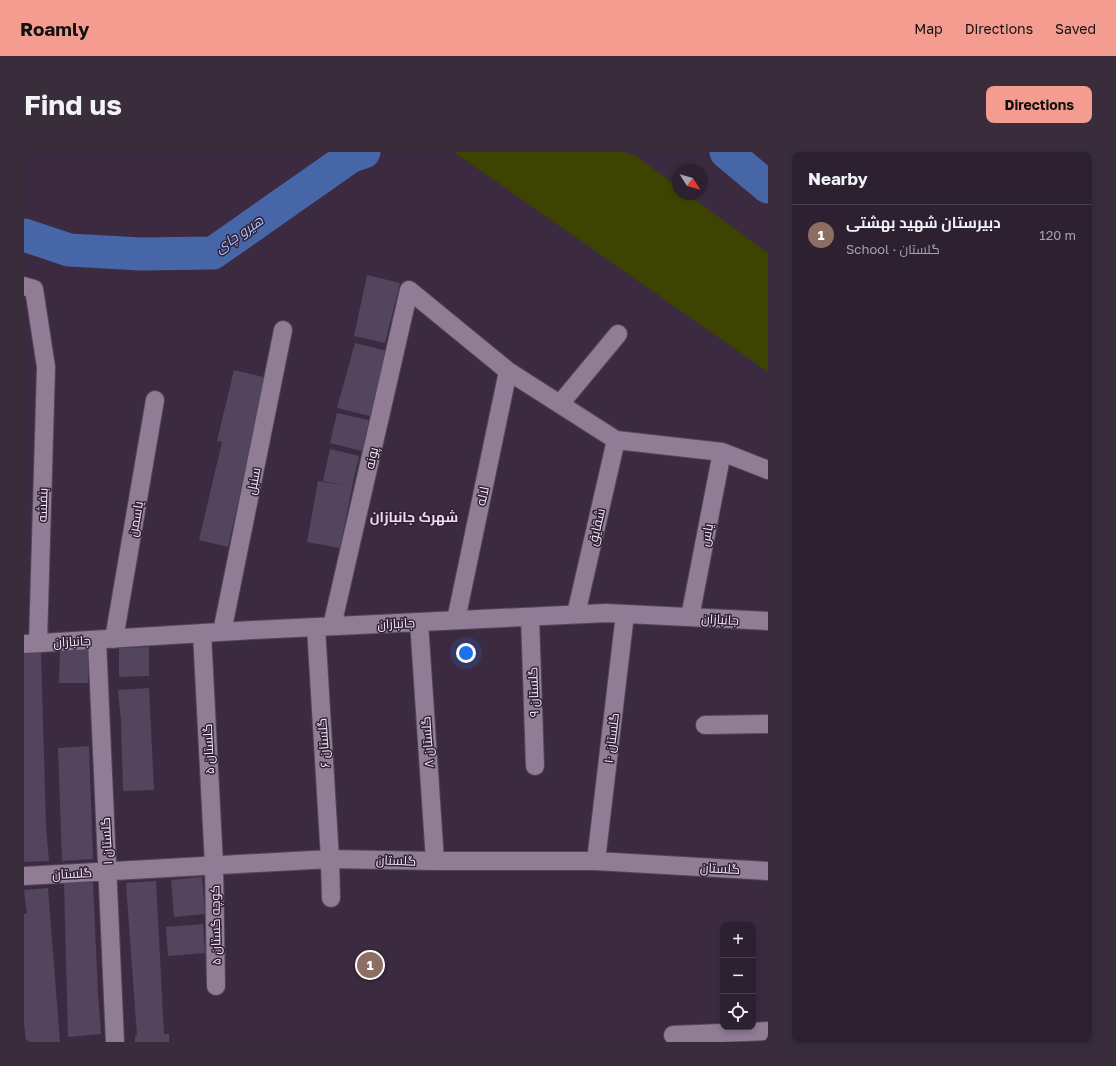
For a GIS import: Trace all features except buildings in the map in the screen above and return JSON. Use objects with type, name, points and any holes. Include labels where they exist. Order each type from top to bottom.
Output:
[{"type":"street","name":"بنفشه","points":[[24,286],[34,289],[46,367],[31,643]]},
{"type":"street","name":"پونه","points":[[324,626],[409,290],[508,372]]},
{"type":"street","name":"سنبل","points":[[222,632],[283,330]]},
{"type":"street","points":[[560,404],[618,334]]},
{"type":"street","points":[[508,372],[616,440],[722,452],[768,470]]},
{"type":"street","name":"لاله","points":[[456,620],[508,372]]},
{"type":"street","name":"یاسمن","points":[[106,639],[156,400]]},
{"type":"street","name":"شقایق","points":[[576,614],[616,440]]},
{"type":"street","name":"یاس","points":[[690,617],[722,452]]},
{"type":"street","name":"جانبازان","points":[[31,643],[324,626],[606,613],[768,621]]},
{"type":"street","name":"گلستان ۱۰","points":[[596,861],[625,614]]},
{"type":"street","name":"گلستان ۹","points":[[530,617],[535,766]]},
{"type":"street","name":"گلستان ۸","points":[[419,622],[435,862]]},
{"type":"street","name":"گلستان ۶","points":[[324,626],[331,898]]},
{"type":"street","name":"گلستان ۵","points":[[202,633],[214,865]]},
{"type":"street","name":"گلستان ۱","points":[[106,639],[108,871],[115,1042]]},
{"type":"street","points":[[705,724],[768,724]]},
{"type":"street","name":"گلستان","points":[[24,876],[330,859],[435,862],[596,861],[768,871]]},
{"type":"street","name":"کوچه گستان ۵","points":[[214,865],[216,986]]},
{"type":"street","points":[[673,1035],[768,1031]]},
{"type":"green space","points":[[454,152],[623,152],[636,156],[672,183],[672,200],[695,200],[768,253],[768,372]]},
{"type":"waterway","name":"هیرو چای","points":[[24,235],[69,250],[141,254],[213,253],[350,157],[364,152]]},
{"type":"waterway","name":"هیرو چای","points":[[726,152],[768,187]]},
{"type":"place","name":"دبیرستان شهید بهشتی","points":[[370,965]]},
{"type":"district","name":"شهرک جانبازان","points":[[414,517]]}]
